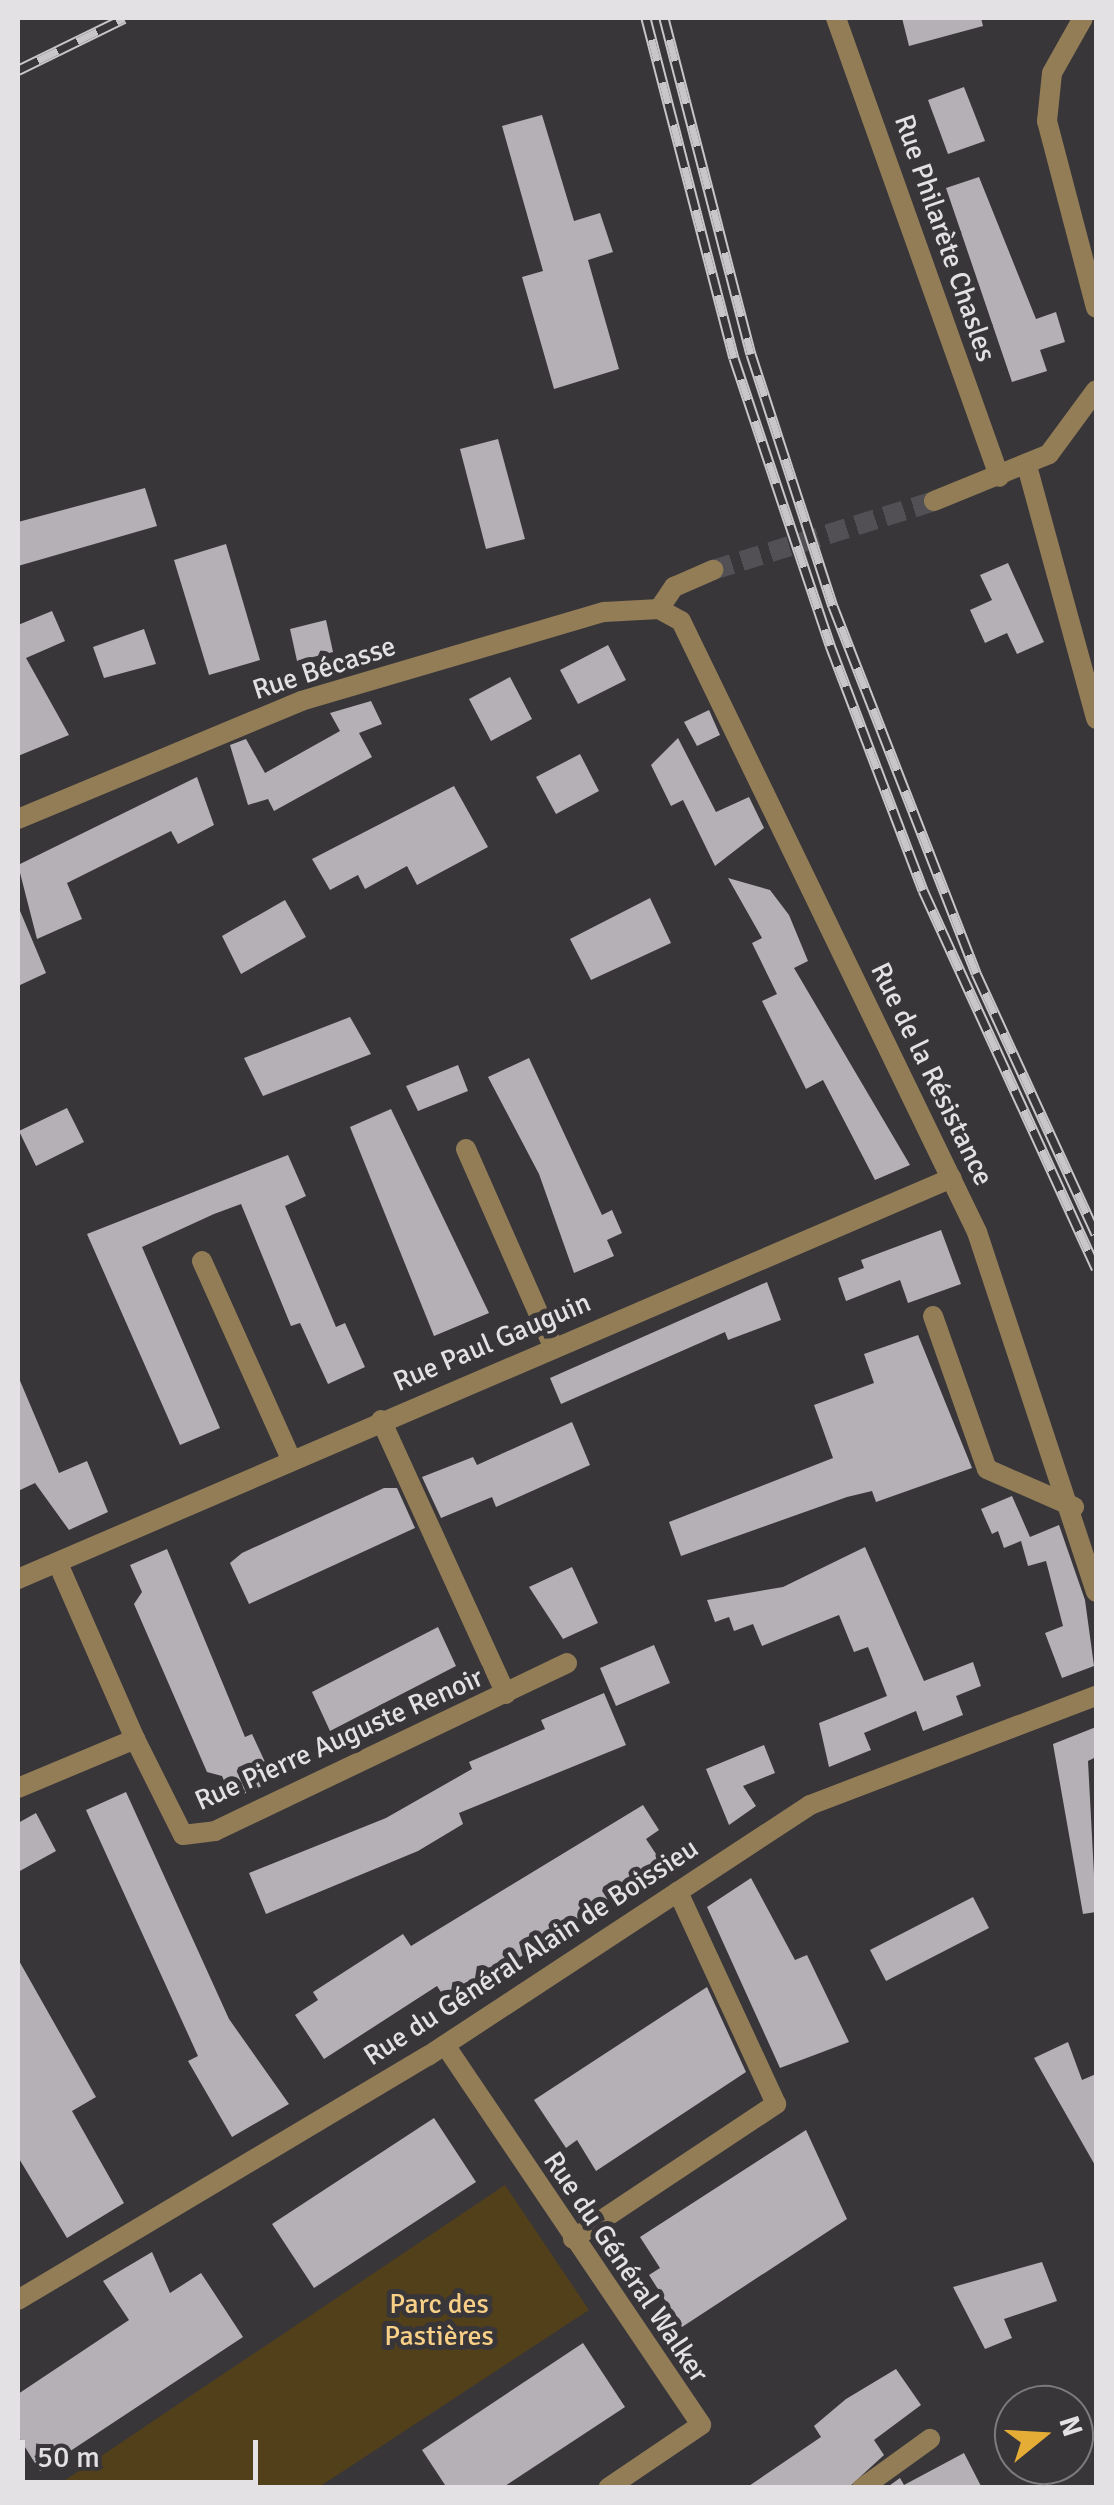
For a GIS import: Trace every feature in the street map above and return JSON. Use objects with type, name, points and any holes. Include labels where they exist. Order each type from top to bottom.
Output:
[{"type":"street","name":"Rue Philarète Chasles","points":[[836,18],[999,477]]},
{"type":"street","points":[[1083,18],[1052,73],[1047,121],[1096,308]]},
{"type":"street","points":[[934,501],[1027,466],[1068,438],[1096,390]]},
{"type":"street","points":[[1027,466],[1096,719]]},
{"type":"street","points":[[659,609],[674,587],[713,570]]},
{"type":"street","name":"Rue Bécasse","points":[[18,819],[301,701],[604,612],[659,609]]},
{"type":"street","name":"Rue de la Résistance","points":[[659,609],[696,644],[952,1178],[1074,1507],[1096,1592]]},
{"type":"street","points":[[466,1148],[553,1346]]},
{"type":"street","name":"Rue Paul Gauguin","points":[[18,1579],[60,1568],[381,1420],[952,1178]]},
{"type":"street","points":[[202,1262],[292,1461]]},
{"type":"street","points":[[933,1316],[987,1469],[1074,1507]]},
{"type":"street","name":"Rue Pierre Auguste Renoir","points":[[381,1420],[506,1694]]},
{"type":"street","points":[[19,1782],[52,1777],[135,1738],[60,1568]]},
{"type":"street","name":"Rue Pierre Auguste Renoir","points":[[135,1738],[182,1835],[215,1830],[566,1663]]},
{"type":"street","name":"Rue du Général Alain de Boissieu","points":[[18,2300],[445,2045],[810,1805],[1096,1696]]},
{"type":"street","points":[[572,2239],[776,2104],[678,1892]]},
{"type":"street","name":"Rue du Général Walker","points":[[445,2045],[572,2239],[701,2425],[608,2488]]},
{"type":"street","points":[[862,2488],[930,2438]]},
{"type":"green space","name":"Parc des Pastières","points":[[505,2185],[589,2310],[319,2487],[55,2487]]},
{"type":"building","points":[[902,18],[981,18],[983,26],[909,46]]},
{"type":"building","points":[[964,87],[985,141],[948,154],[928,100]]},
{"type":"building","points":[[542,115],[574,221],[600,213],[613,252],[588,260],[619,369],[554,389],[522,277],[543,271],[502,126]]},
{"type":"building","points":[[979,177],[1036,319],[1056,312],[1065,342],[1040,350],[1047,371],[1012,382],[946,188]]},
{"type":"building","points":[[498,439],[525,539],[486,549],[460,449]]},
{"type":"building","points":[[145,488],[157,526],[18,566],[18,522]]},
{"type":"building","points":[[226,544],[260,660],[209,675],[174,560]]},
{"type":"building","points":[[1008,563],[1044,642],[1017,654],[1007,633],[985,643],[970,610],[992,600],[980,575]]},
{"type":"building","points":[[52,611],[65,641],[26,658],[69,735],[18,756],[18,625]]},
{"type":"building","points":[[326,620],[333,652],[297,661],[290,629]]},
{"type":"building","points":[[144,629],[156,664],[104,678],[93,647]]},
{"type":"building","points":[[608,645],[626,680],[578,704],[560,670]]},
{"type":"building","points":[[510,677],[532,719],[491,741],[469,699]]},
{"type":"building","points":[[371,701],[382,724],[359,733],[372,757],[274,811],[268,799],[248,805],[230,745],[246,739],[265,773],[340,731],[330,713]]},
{"type":"building","points":[[709,710],[720,735],[697,746],[684,722]]},
{"type":"building","points":[[678,738],[716,812],[749,797],[764,828],[715,866],[683,800],[671,806],[651,765]]},
{"type":"building","points":[[580,754],[599,791],[556,814],[536,777]]},
{"type":"building","points":[[197,777],[214,825],[178,844],[171,831],[67,883],[82,919],[37,939],[18,865]]},
{"type":"building","points":[[454,786],[488,847],[417,885],[407,866],[365,889],[358,875],[330,890],[312,859]]},
{"type":"building","points":[[728,878],[770,890],[789,915],[808,961],[794,968],[910,1165],[875,1180],[823,1080],[806,1089],[762,1001],[777,994],[752,943],[762,938]]},
{"type":"building","points":[[650,898],[671,943],[591,980],[570,939]]},
{"type":"building","points":[[285,900],[306,937],[241,974],[222,936]]},
{"type":"building","points":[[18,906],[46,973],[18,986]]},
{"type":"building","points":[[350,1017],[371,1054],[263,1096],[244,1058]]},
{"type":"building","points":[[529,1058],[602,1215],[612,1210],[622,1233],[607,1240],[614,1256],[574,1273],[539,1174],[488,1077]]},
{"type":"building","points":[[458,1065],[468,1091],[418,1111],[406,1086]]},
{"type":"building","points":[[67,1108],[84,1142],[36,1166],[19,1131]]},
{"type":"building","points":[[391,1109],[489,1313],[434,1336],[350,1127]]},
{"type":"building","points":[[288,1155],[306,1196],[285,1206],[336,1327],[345,1323],[365,1367],[328,1384],[300,1323],[291,1326],[241,1204],[214,1214],[142,1247],[220,1428],[180,1445],[87,1234]]},
{"type":"building","points":[[941,1230],[961,1284],[908,1303],[900,1280],[846,1301],[838,1278],[864,1268],[861,1260]]},
{"type":"building","points":[[767,1282],[781,1320],[728,1340],[725,1332],[561,1404],[550,1378]]},
{"type":"building","points":[[918,1335],[972,1468],[876,1502],[872,1491],[847,1497],[681,1556],[669,1522],[833,1458],[814,1405],[874,1383],[864,1354]]},
{"type":"building","points":[[18,1376],[59,1473],[87,1461],[108,1512],[69,1530],[35,1483],[18,1491]]},
{"type":"building","points":[[572,1422],[590,1465],[496,1507],[492,1497],[441,1518],[422,1477],[473,1457],[477,1465]]},
{"type":"building","points":[[384,1488],[397,1488],[415,1528],[249,1604],[230,1563],[242,1553]]},
{"type":"building","points":[[1012,1496],[1030,1537],[1059,1525],[1085,1600],[1094,1666],[1062,1678],[1045,1633],[1063,1626],[1046,1561],[1028,1566],[1021,1541],[1004,1548],[998,1531],[992,1534],[981,1509]]},
{"type":"building","points":[[865,1547],[924,1681],[973,1662],[981,1686],[956,1696],[963,1715],[923,1731],[916,1711],[864,1733],[871,1750],[829,1767],[819,1723],[887,1696],[868,1647],[854,1652],[839,1615],[762,1646],[753,1624],[734,1631],[729,1617],[715,1622],[707,1600],[783,1587]]},
{"type":"building","points":[[167,1549],[245,1737],[252,1734],[265,1762],[269,1783],[232,1799],[222,1776],[207,1772],[134,1604],[142,1592],[130,1565]]},
{"type":"building","points":[[572,1567],[598,1623],[563,1639],[529,1587]]},
{"type":"building","points":[[438,1627],[456,1666],[330,1731],[312,1692]]},
{"type":"building","points":[[654,1645],[670,1683],[616,1706],[600,1668]]},
{"type":"building","points":[[604,1693],[626,1745],[459,1813],[463,1824],[418,1851],[266,1914],[249,1873],[386,1818],[472,1769],[469,1762],[545,1729],[541,1720]]},
{"type":"building","points":[[1096,1727],[1096,1757],[1088,1761],[1096,1912],[1083,1914],[1053,1744]]},
{"type":"building","points":[[764,1745],[775,1773],[743,1786],[756,1806],[729,1825],[706,1769]]},
{"type":"building","points":[[126,1792],[229,2019],[289,2104],[232,2137],[188,2061],[198,2056],[86,1810]]},
{"type":"building","points":[[643,1805],[659,1830],[646,1839],[662,1863],[449,2004],[437,1986],[324,2059],[295,2015],[318,2000],[313,1992],[403,1934],[411,1946]]},
{"type":"building","points":[[36,1813],[56,1851],[18,1872],[18,1823]]},
{"type":"building","points":[[751,1878],[795,1960],[807,1955],[849,2042],[780,2068],[707,1907]]},
{"type":"building","points":[[973,1897],[989,1928],[886,1981],[870,1950]]},
{"type":"building","points":[[18,1959],[96,2097],[72,2111],[124,2203],[67,2238],[18,2157]]},
{"type":"building","points":[[707,1987],[746,2072],[596,2171],[577,2140],[566,2148],[534,2100]]},
{"type":"building","points":[[1068,2042],[1082,2080],[1096,2074],[1096,2167],[1034,2058]]},
{"type":"building","points":[[434,2118],[476,2182],[314,2288],[272,2224]]},
{"type":"building","points":[[806,2130],[847,2219],[682,2327],[649,2275],[660,2268],[640,2237]]},
{"type":"building","points":[[152,2252],[170,2293],[201,2273],[243,2337],[40,2471],[18,2436],[18,2394],[129,2320],[103,2281]]},
{"type":"building","points":[[1042,2262],[1057,2301],[1004,2319],[1012,2338],[985,2349],[953,2287]]},
{"type":"building","points":[[583,2343],[625,2407],[502,2488],[447,2488],[422,2450]]},
{"type":"building","points":[[896,2369],[921,2405],[874,2440],[884,2455],[848,2488],[746,2488],[821,2437],[814,2426],[846,2399]]},
{"type":"building","points":[[964,2453],[982,2488],[886,2488],[900,2478],[904,2485]]},
{"type":"tunnel","points":[[713,570],[934,501]]},
{"type":"railway","points":[[18,70],[124,18]]},
{"type":"railway","points":[[646,18],[734,358],[830,645],[923,890],[1096,1268]]},
{"type":"railway","points":[[664,18],[751,354],[833,606],[976,973],[1096,1234]]}]
